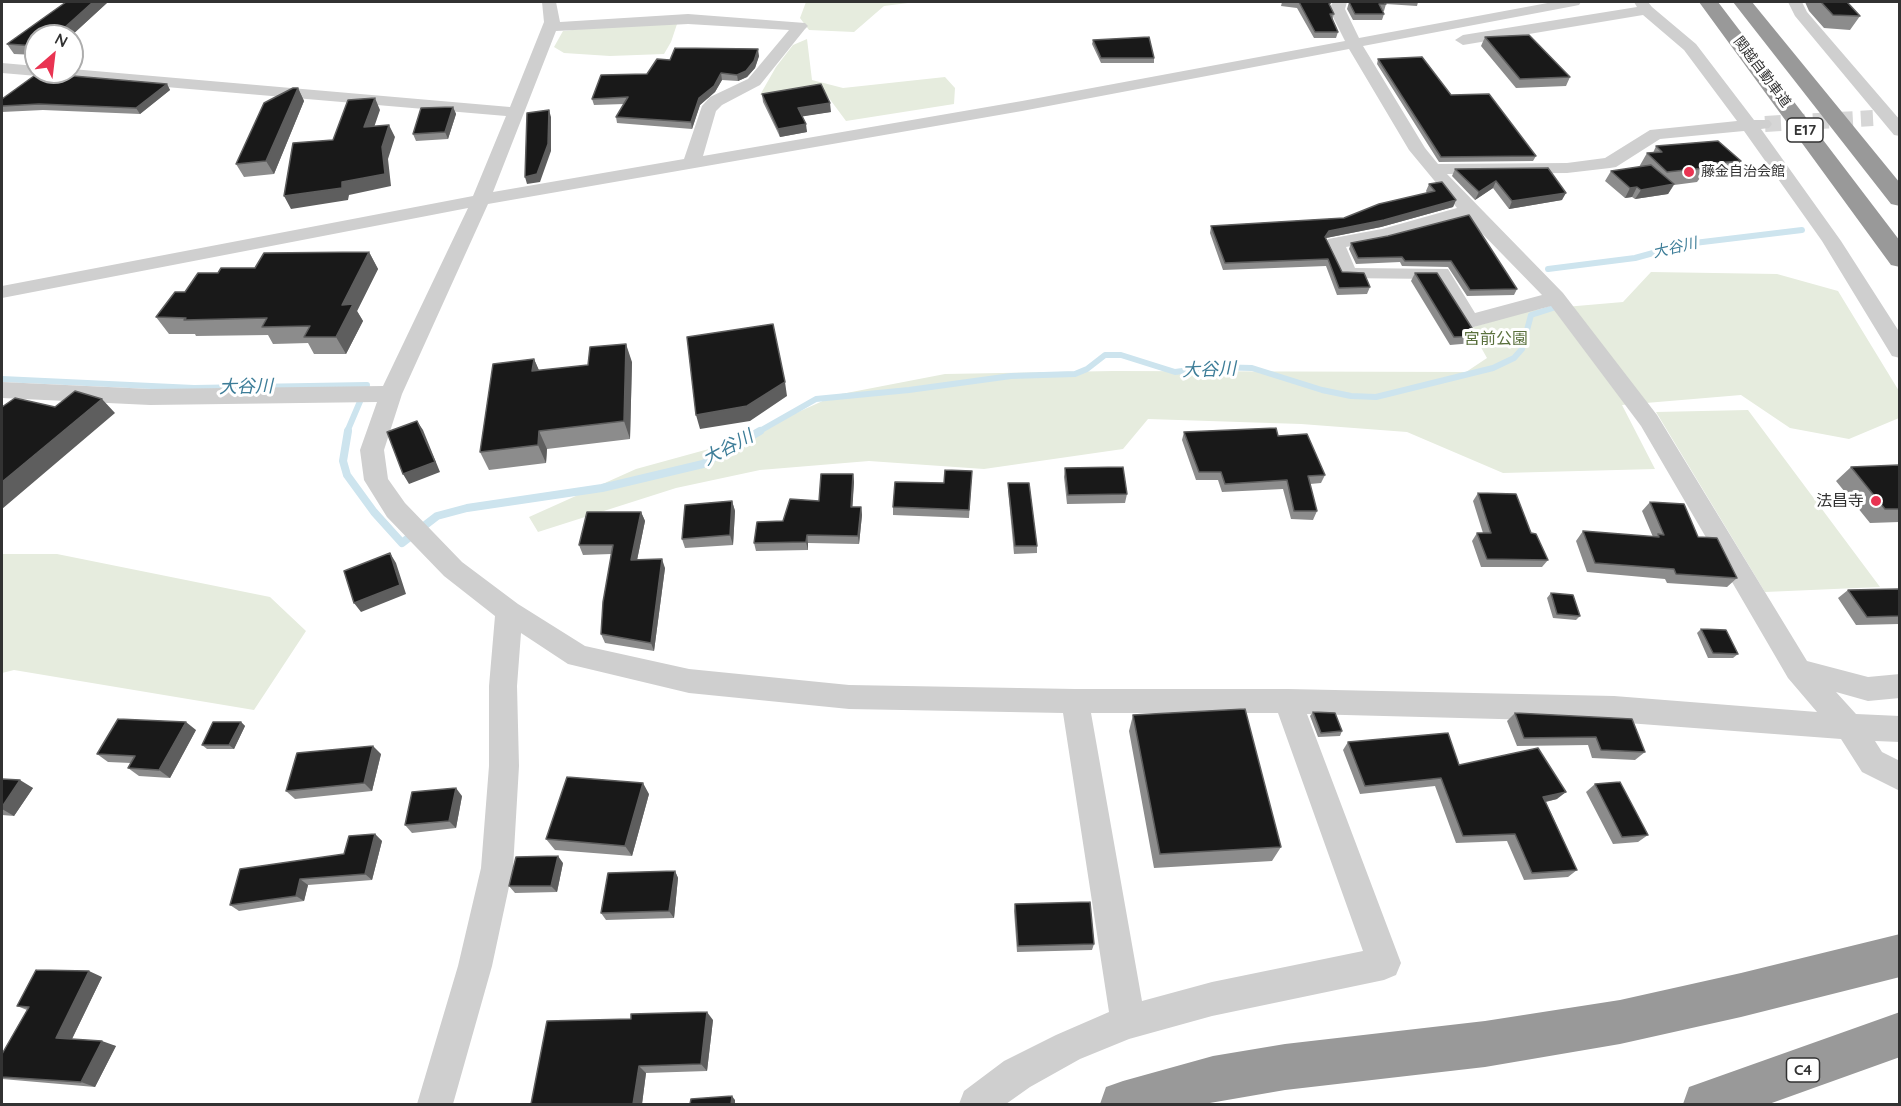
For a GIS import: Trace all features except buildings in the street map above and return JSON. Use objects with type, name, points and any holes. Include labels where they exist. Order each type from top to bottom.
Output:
[{"type":"highway","name":"関越自動車道","points":[[1708,2],[1899,260]]},
{"type":"highway","name":"関越自動車道","points":[[1742,2],[1899,199]]},
{"type":"highway","points":[[1875,225],[1899,264]]},
{"type":"highway","points":[[1123,1104],[1213,1079],[1285,1067],[1485,1044],[1620,1022],[1752,993],[1899,955]]},
{"type":"highway","name":"C4","points":[[1706,1104],[1899,1034]]},
{"type":"street","points":[[549,2],[552,22],[514,112],[481,200],[391,394],[372,450],[376,480],[396,510],[453,569],[509,612],[578,656],[689,681],[849,698],[1075,702],[1288,700],[1614,709],[1899,729]]},
{"type":"street","points":[[1340,2],[1337,9],[1355,44],[1418,150],[1472,211],[1556,298],[1649,421],[1757,605],[1798,670],[1849,727],[1872,762],[1899,777]]},
{"type":"street","points":[[1355,44],[1499,2]]},
{"type":"street","points":[[2,292],[481,200],[691,165],[1574,2]]},
{"type":"street","points":[[1795,2],[1800,14],[1899,131]]},
{"type":"street","points":[[1453,42],[1643,6],[1690,46],[1757,124],[1899,351]]},
{"type":"street","points":[[550,27],[688,19],[801,26],[754,82],[716,101],[708,110],[691,165]]},
{"type":"street","points":[[1355,44],[1396,51]]},
{"type":"street","points":[[2,68],[24,70]]},
{"type":"street","points":[[84,75],[514,112]]},
{"type":"street","points":[[1433,169],[1567,168],[1610,163],[1656,134],[1757,124]]},
{"type":"street","points":[[1472,211],[1430,220],[1385,234],[1335,243],[1348,274],[1441,273],[1470,321],[1556,298]]},
{"type":"street","points":[[2,390],[150,397],[391,394]]},
{"type":"street","points":[[435,1104],[475,966],[497,868],[504,766],[503,686],[509,612]]},
{"type":"street","points":[[1798,670],[1868,688],[1899,686]]},
{"type":"street","points":[[977,1104],[1017,1074],[1068,1047],[1128,1022],[1212,999],[1384,963],[1288,700]]},
{"type":"street","points":[[1075,702],[1128,1022]]},
{"type":"green space","points":[[806,2],[916,2],[884,6],[854,32],[809,30],[800,18]]},
{"type":"green space","points":[[677,24],[664,54],[610,56],[564,53],[554,47],[563,31],[608,26]]},
{"type":"green space","points":[[807,39],[812,80],[843,88],[945,77],[955,88],[954,104],[846,121],[823,90],[760,95],[776,67],[793,45]]},
{"type":"green space","name":"宮前公園","points":[[1651,272],[1777,274],[1838,291],[1899,391],[1899,418],[1849,439],[1790,428],[1741,395],[1622,405],[1655,469],[1503,473],[1407,432],[1301,424],[1148,419],[1123,449],[984,469],[869,461],[760,470],[676,488],[538,532],[529,517],[636,469],[727,444],[836,395],[945,374],[1113,371],[1466,372],[1487,358],[1470,328],[1530,310],[1623,302]]},
{"type":"green space","points":[[1748,410],[1880,587],[1765,592],[1656,412]]},
{"type":"green space","points":[[2,554],[57,554],[270,597],[306,631],[254,710],[14,670],[2,673]]},
{"type":"waterway","name":"大谷川","points":[[1548,269],[1635,258],[1686,244],[1802,230]]},
{"type":"waterway","name":"大谷川","points":[[758,432],[816,399],[909,390],[1011,376],[1075,374],[1087,369],[1105,355],[1121,355],[1175,372],[1213,367],[1252,368],[1322,390],[1351,396],[1376,397],[1493,368],[1514,358],[1522,349],[1531,315],[1556,307]]},
{"type":"waterway","name":"大谷川","points":[[2,379],[194,388],[367,385],[347,432]]},
{"type":"waterway","name":"大谷川","points":[[348,431],[343,461],[347,475],[374,512],[402,543],[437,516],[467,508],[602,488],[703,464],[760,431]]},
{"type":"tunnel","points":[[1765,124],[1873,118]]},
{"type":"place","name":"藤金自治会館","points":[[1689,172]]},
{"type":"place","name":"法昌寺","points":[[1876,501]]}]
